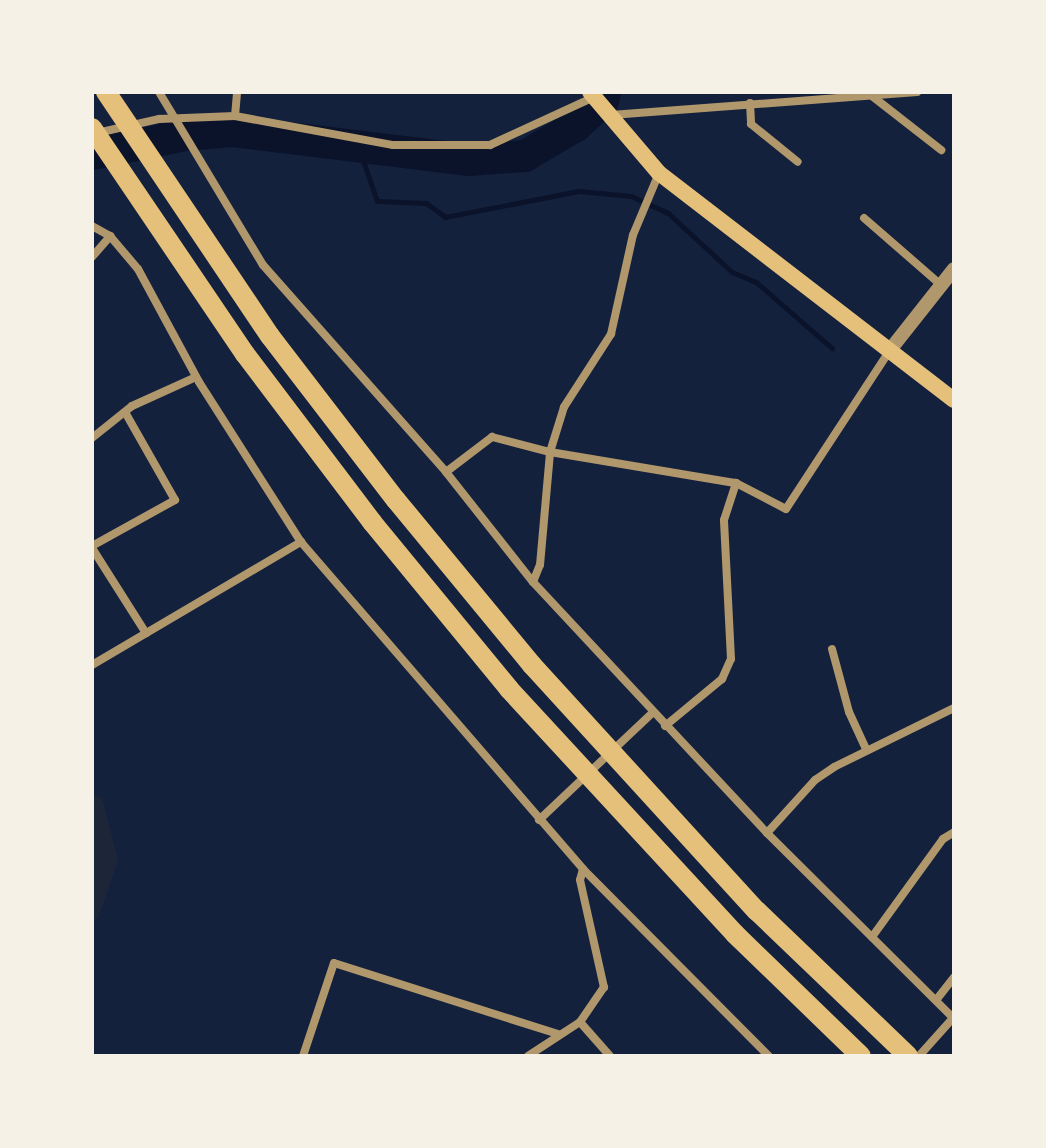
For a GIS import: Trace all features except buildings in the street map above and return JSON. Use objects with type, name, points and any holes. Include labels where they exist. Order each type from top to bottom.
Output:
[{"type":"highway","points":[[106,92],[270,336],[347,437],[532,665],[747,900],[908,1056]]},
{"type":"highway","points":[[92,131],[245,354],[363,510],[509,689],[735,934],[861,1056]]},
{"type":"main road","points":[[592,94],[659,173],[954,400]]},
{"type":"street","points":[[159,92],[263,265],[446,472],[533,582],[767,833],[953,1018],[919,1056]]},
{"type":"street","points":[[235,116],[237,92]]},
{"type":"street","points":[[610,115],[917,92]]},
{"type":"street","points":[[92,131],[159,119],[235,116],[393,145],[490,145],[592,94]]},
{"type":"street","points":[[872,95],[941,150]]},
{"type":"street","points":[[750,103],[751,124],[798,162]]},
{"type":"street","points":[[533,582],[540,565],[550,452],[564,407],[611,334],[633,235],[659,173]]},
{"type":"street","points":[[864,218],[941,285]]},
{"type":"street","points":[[92,226],[110,236],[138,269],[196,377],[301,542],[583,869],[769,1056]]},
{"type":"street","points":[[92,257],[110,236]]},
{"type":"street","points":[[446,472],[492,437],[550,452],[736,483],[786,509],[890,350],[954,269]]},
{"type":"street","points":[[92,438],[125,412],[196,377]]},
{"type":"street","points":[[125,412],[175,500],[92,547],[146,633]]},
{"type":"street","points":[[665,726],[722,679],[731,659],[724,520],[736,483]]},
{"type":"street","points":[[92,665],[301,542]]},
{"type":"street","points":[[832,649],[849,712],[866,749]]},
{"type":"street","points":[[767,833],[815,780],[866,749],[954,708]]},
{"type":"street","points":[[539,820],[639,722],[652,713]]},
{"type":"street","points":[[872,937],[943,839],[954,832]]},
{"type":"street","points":[[528,1056],[580,1022],[604,987],[580,880],[583,869]]},
{"type":"street","points":[[303,1056],[334,963],[558,1034]]},
{"type":"street","points":[[937,999],[954,977]]},
{"type":"street","points":[[580,1022],[610,1056]]},
{"type":"shaded area","points":[[92,794],[102,798],[118,860],[99,916],[92,923]]},
{"type":"waterway","points":[[92,154],[185,135],[233,131],[469,160],[525,156],[576,126],[603,101],[605,92]]},
{"type":"waterway","points":[[359,149],[377,201],[426,203],[445,217],[579,191],[631,196],[668,213],[732,272],[756,282],[832,348]]}]
